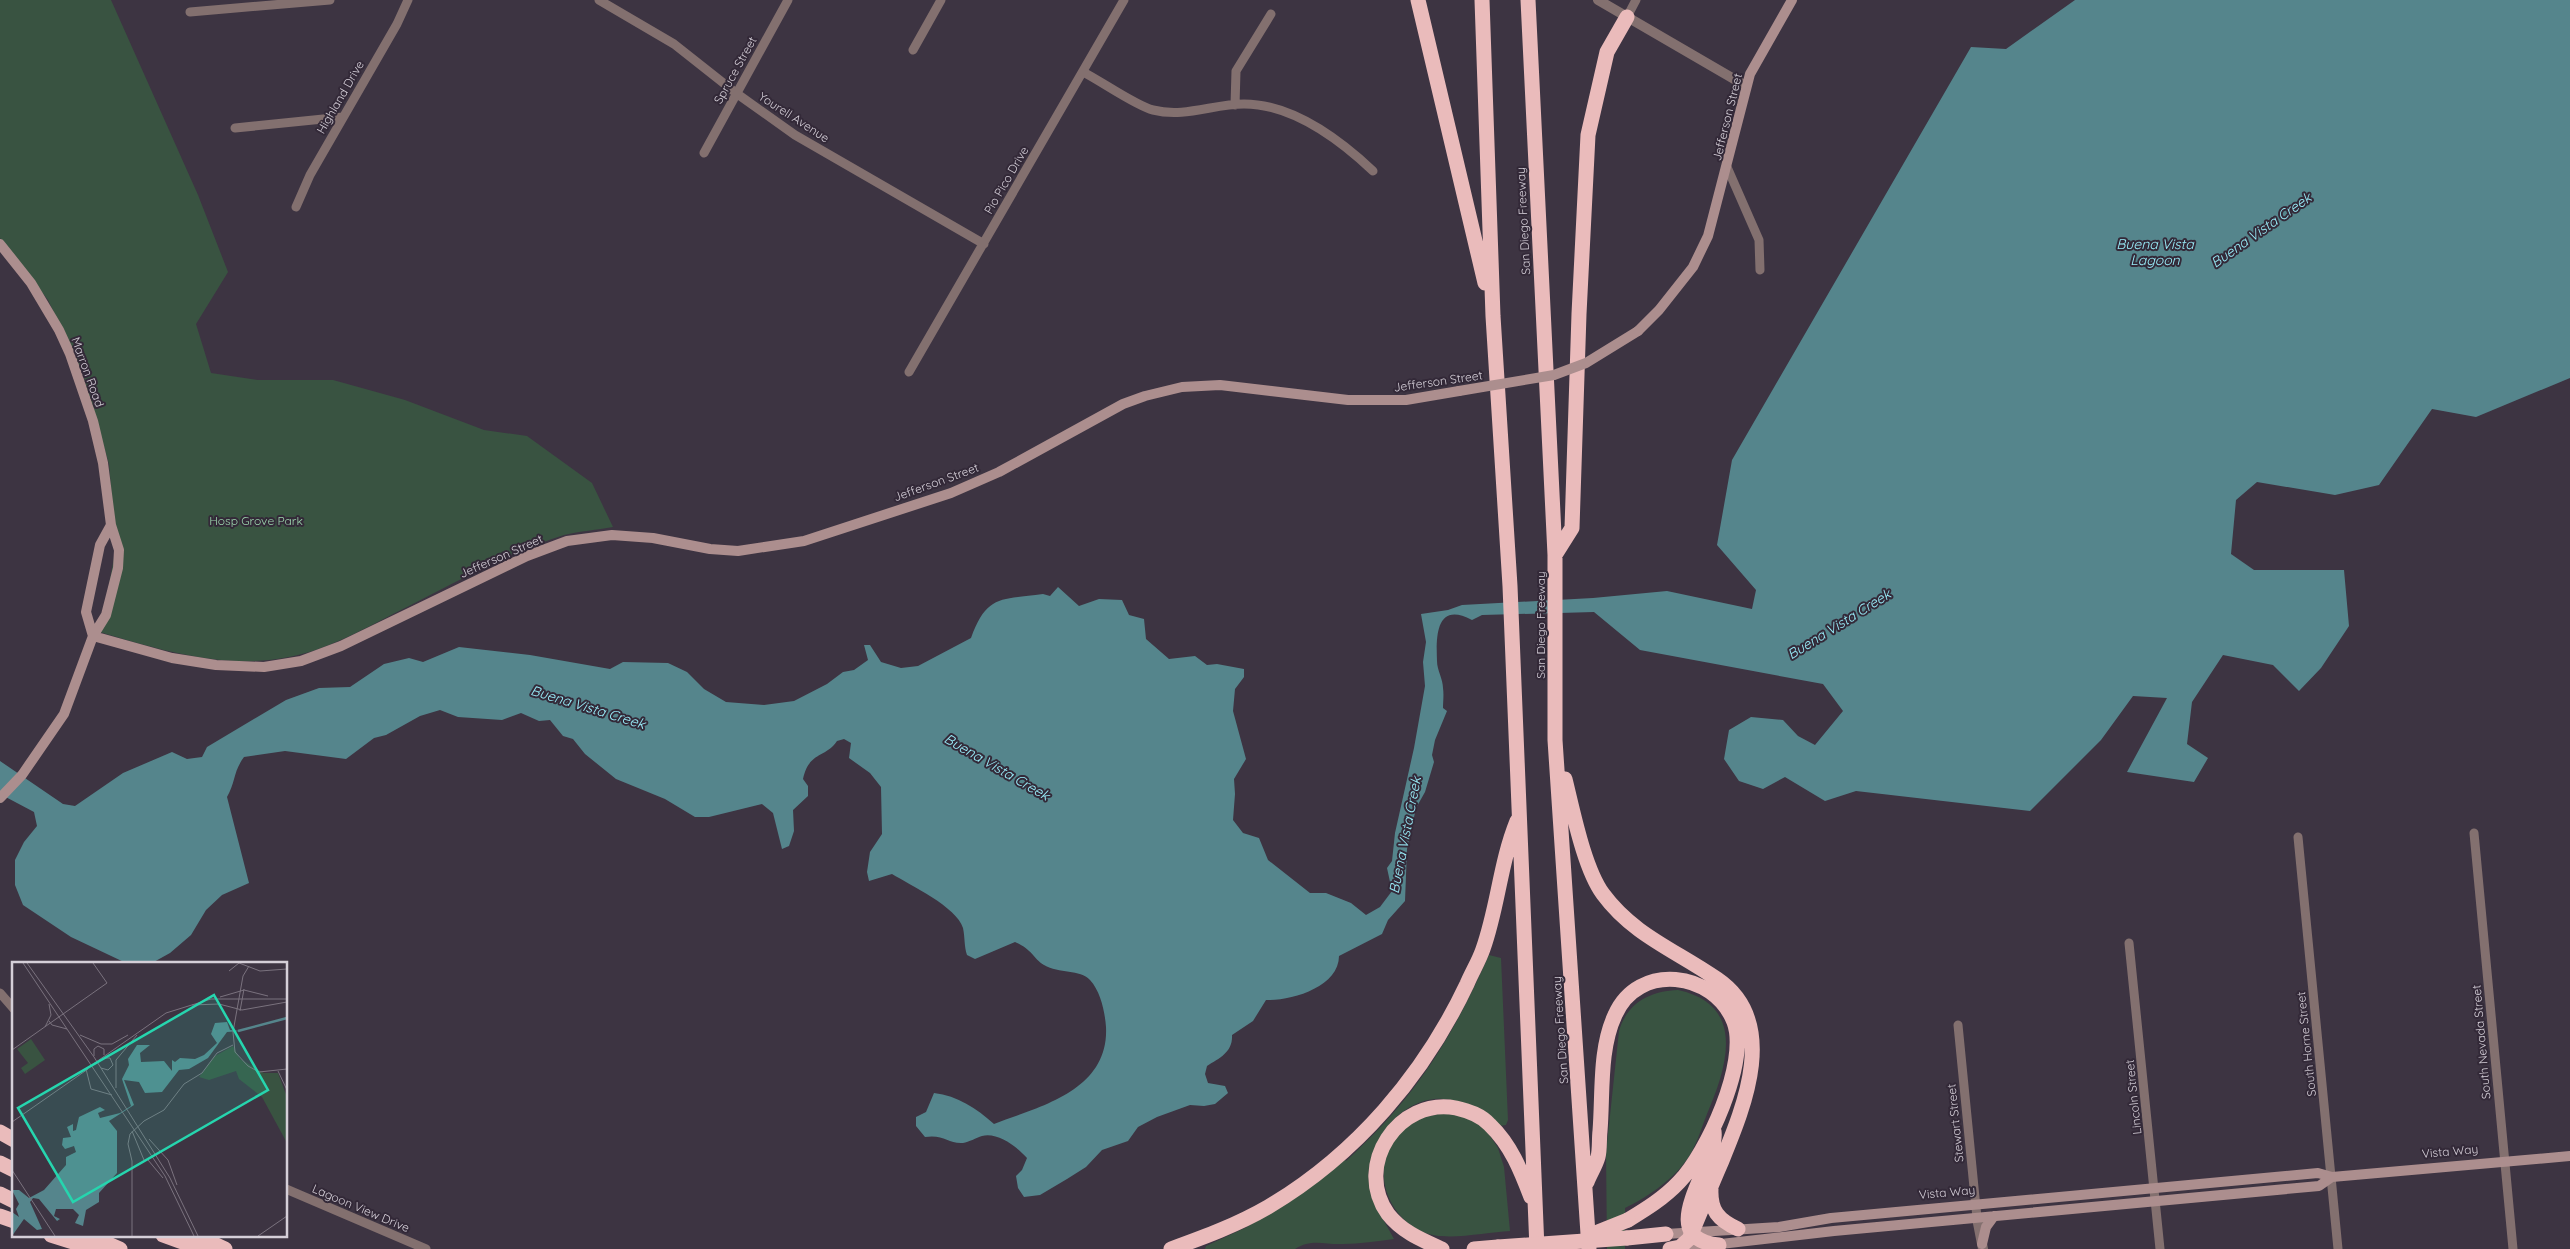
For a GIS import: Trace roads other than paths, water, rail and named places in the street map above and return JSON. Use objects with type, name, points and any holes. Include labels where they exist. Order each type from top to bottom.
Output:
[{"type":"highway","points":[[1418,0],[1493,316]]},
{"type":"highway","points":[[1482,0],[1493,316],[1510,586],[1536,1249]]},
{"type":"highway","name":"San Diego Freeway","points":[[1528,0],[1555,555],[1555,740],[1589,1249]]},
{"type":"highway","points":[[1555,555],[1572,528],[1578,314],[1588,135],[1607,52],[1627,17]]},
{"type":"highway","points":[[1474,1249],[1627,1238],[1686,1244],[1711,1188],[1743,1107],[1751,1073],[1752,1034],[1749,1021],[1732,991],[1718,979],[1645,936],[1620,916],[1601,892],[1581,844],[1555,740]]},
{"type":"highway","points":[[1171,1249],[1230,1227],[1268,1207],[1306,1182],[1343,1151],[1391,1104],[1437,1041],[1483,950],[1506,848],[1519,815]]},
{"type":"highway","points":[[1565,1242],[1628,1220],[1662,1198],[1679,1182],[1695,1162],[1714,1124],[1732,1080],[1736,1062],[1737,1036],[1734,1022],[1725,1005],[1703,986],[1688,980],[1674,979],[1643,985],[1631,994],[1615,1014],[1607,1040],[1598,1157],[1585,1186]]},
{"type":"highway","points":[[1442,1249],[1412,1235],[1388,1213],[1380,1197],[1376,1179],[1382,1147],[1389,1134],[1414,1113],[1430,1108],[1447,1107],[1467,1110],[1490,1125],[1513,1153],[1536,1211]]},
{"type":"highway","points":[[1714,1124],[1715,1138],[1712,1150],[1687,1209],[1687,1217],[1692,1232],[1711,1244],[1719,1245]]},
{"type":"highway","points":[[0,1132],[12,1139]]},
{"type":"highway","points":[[0,1163],[12,1169]]},
{"type":"highway","points":[[1711,1188],[1714,1211],[1723,1221],[1738,1229]]},
{"type":"highway","points":[[0,1194],[12,1200]]},
{"type":"highway","points":[[0,1216],[12,1220]]},
{"type":"highway","points":[[54,1236],[95,1249]]},
{"type":"highway","points":[[90,1236],[120,1249]]},
{"type":"highway","points":[[165,1236],[202,1249]]},
{"type":"highway","points":[[197,1236],[225,1249]]},
{"type":"main road","name":"Jefferson Street","points":[[92,636],[172,658],[216,665],[264,667],[301,661],[342,646],[526,556],[567,542],[612,535],[653,538],[710,549],[738,551],[804,541],[951,493],[998,472],[1123,404],[1144,396],[1182,387],[1220,385],[1348,400],[1406,400],[1554,375],[1586,363],[1638,331],[1659,310],[1693,266],[1708,236],[1750,74],[1792,0]]},
{"type":"main road","name":"Marron Road","points":[[0,244],[31,283],[59,330],[70,354],[93,421],[101,454],[111,525],[119,550],[118,568],[106,615],[92,636]]},
{"type":"main road","points":[[0,798],[36,758],[64,714],[92,636],[86,612],[100,546],[111,525]]},
{"type":"main road","name":"Vista Way","points":[[1692,1232],[1799,1224],[1831,1218],[2318,1173],[2332,1177],[2570,1156]]},
{"type":"main road","name":"Vista Way","points":[[1674,1249],[1719,1245],[1764,1245],[1834,1231],[2319,1186],[2332,1177]]},
{"type":"main road","points":[[1982,1246],[1986,1227],[1994,1216]]},
{"type":"main road","points":[[1831,1218],[1834,1231]]},
{"type":"street","points":[[190,12],[330,0]]},
{"type":"street","name":"Highland Drive","points":[[296,207],[310,175],[397,24],[408,0]]},
{"type":"street","name":"Yourell Avenue","points":[[598,0],[674,44],[795,136],[984,244]]},
{"type":"street","name":"Spruce Street","points":[[704,153],[788,0]]},
{"type":"street","points":[[913,50],[941,0]]},
{"type":"street","name":"Pio Pico Drive","points":[[909,372],[1124,0]]},
{"type":"street","points":[[1598,0],[1746,86]]},
{"type":"street","points":[[1627,17],[1636,0]]},
{"type":"street","points":[[1236,105],[1236,71],[1271,14]]},
{"type":"street","points":[[1083,72],[1151,110],[1174,114],[1244,104],[1282,110],[1348,148],[1373,171]]},
{"type":"street","points":[[235,128],[343,117]]},
{"type":"street","points":[[1727,168],[1759,240],[1760,270]]},
{"type":"street","name":"South Nevada Street","points":[[2474,833],[2513,1249]]},
{"type":"street","name":"South Horne Street","points":[[2298,837],[2338,1249]]},
{"type":"street","name":"Lincoln Street","points":[[2129,943],[2160,1249]]},
{"type":"street","points":[[0,993],[12,1007]]},
{"type":"street","name":"Stewart Street","points":[[1958,1025],[1977,1218],[1982,1246]]},
{"type":"street","name":"Lagoon View Drive","points":[[288,1190],[426,1249]]},
{"type":"water","name":"Buena Vista Lagoon","points":[[2075,0],[2570,0],[2570,378],[2476,417],[2432,409],[2379,485],[2335,495],[2257,482],[2236,500],[2231,554],[2254,570],[2344,570],[2349,626],[2321,668],[2299,691],[2273,665],[2223,655],[2192,702],[2187,744],[2208,758],[2194,782],[2127,772],[2167,698],[2133,696],[2101,740],[2030,811],[1856,791],[1825,801],[1785,777],[1763,789],[1739,781],[1724,759],[1729,730],[1751,717],[1783,720],[1798,736],[1815,745],[1843,711],[1823,684],[1640,650],[1594,612],[1482,615],[1472,620],[1460,615],[1451,615],[1445,618],[1441,624],[1437,641],[1437,664],[1442,681],[1443,708],[1447,711],[1435,740],[1432,755],[1434,762],[1425,792],[1416,808],[1407,849],[1405,901],[1388,920],[1382,934],[1339,956],[1337,967],[1331,976],[1312,990],[1288,998],[1266,1000],[1253,1021],[1232,1035],[1232,1041],[1225,1054],[1207,1066],[1205,1074],[1208,1083],[1225,1086],[1228,1093],[1215,1104],[1204,1106],[1190,1105],[1157,1117],[1138,1127],[1128,1141],[1102,1150],[1086,1167],[1067,1179],[1040,1195],[1024,1197],[1018,1188],[1016,1176],[1022,1170],[1027,1158],[1013,1145],[1001,1138],[988,1135],[963,1143],[931,1136],[925,1137],[916,1126],[916,1117],[926,1112],[934,1093],[959,1100],[994,1124],[1051,1102],[1069,1092],[1085,1081],[1097,1066],[1104,1049],[1106,1027],[1100,996],[1094,985],[1086,977],[1081,974],[1050,968],[1015,942],[975,959],[967,955],[963,928],[959,920],[943,905],[892,874],[869,881],[867,872],[870,852],[882,834],[881,787],[870,773],[849,758],[851,743],[844,739],[837,741],[809,764],[803,779],[808,786],[808,796],[793,810],[794,831],[789,846],[782,849],[773,813],[762,804],[709,817],[695,817],[665,799],[616,779],[585,754],[573,739],[563,736],[550,720],[539,721],[521,713],[502,720],[458,717],[440,710],[420,716],[386,735],[374,738],[346,759],[285,751],[244,757],[238,767],[227,797],[249,883],[222,895],[206,910],[191,935],[170,953],[154,962],[124,962],[71,937],[23,905],[15,885],[15,860],[24,842],[37,826],[34,812],[0,794],[0,761],[63,804],[75,806],[123,773],[172,752],[187,759],[202,757],[207,747],[286,700],[319,688],[350,687],[384,664],[409,658],[423,662],[459,647],[530,655],[610,669],[623,662],[668,663],[687,672],[704,689],[726,702],[764,705],[794,701],[827,684],[843,672],[854,670],[868,660],[864,645],[870,645],[881,662],[901,668],[918,666],[971,638],[983,613],[997,602],[1043,594],[1050,596],[1058,587],[1079,606],[1099,599],[1122,600],[1129,615],[1144,619],[1146,639],[1169,659],[1195,656],[1207,665],[1217,664],[1244,669],[1244,677],[1235,689],[1233,711],[1246,759],[1234,779],[1233,820],[1243,833],[1259,838],[1268,860],[1310,893],[1326,893],[1351,903],[1366,915],[1380,907],[1392,891],[1387,868],[1392,861],[1395,833],[1414,748],[1425,686],[1423,662],[1426,642],[1421,614],[1448,610],[1462,605],[1593,598],[1667,591],[1752,609],[1756,590],[1717,545],[1732,460],[1971,47],[2006,49]]},
{"type":"water label","name":"Buena Vista Creek","points":[[2261,230]]},
{"type":"water label","name":"Buena Vista Creek","points":[[1839,624]]},
{"type":"water label","name":"Buena Vista Creek","points":[[588,707]]},
{"type":"water label","name":"Buena Vista Creek","points":[[997,767]]},
{"type":"water label","name":"Buena Vista Creek","points":[[1405,835]]},
{"type":"park label","name":"Hosp Grove Park","points":[[256,520]]}]
